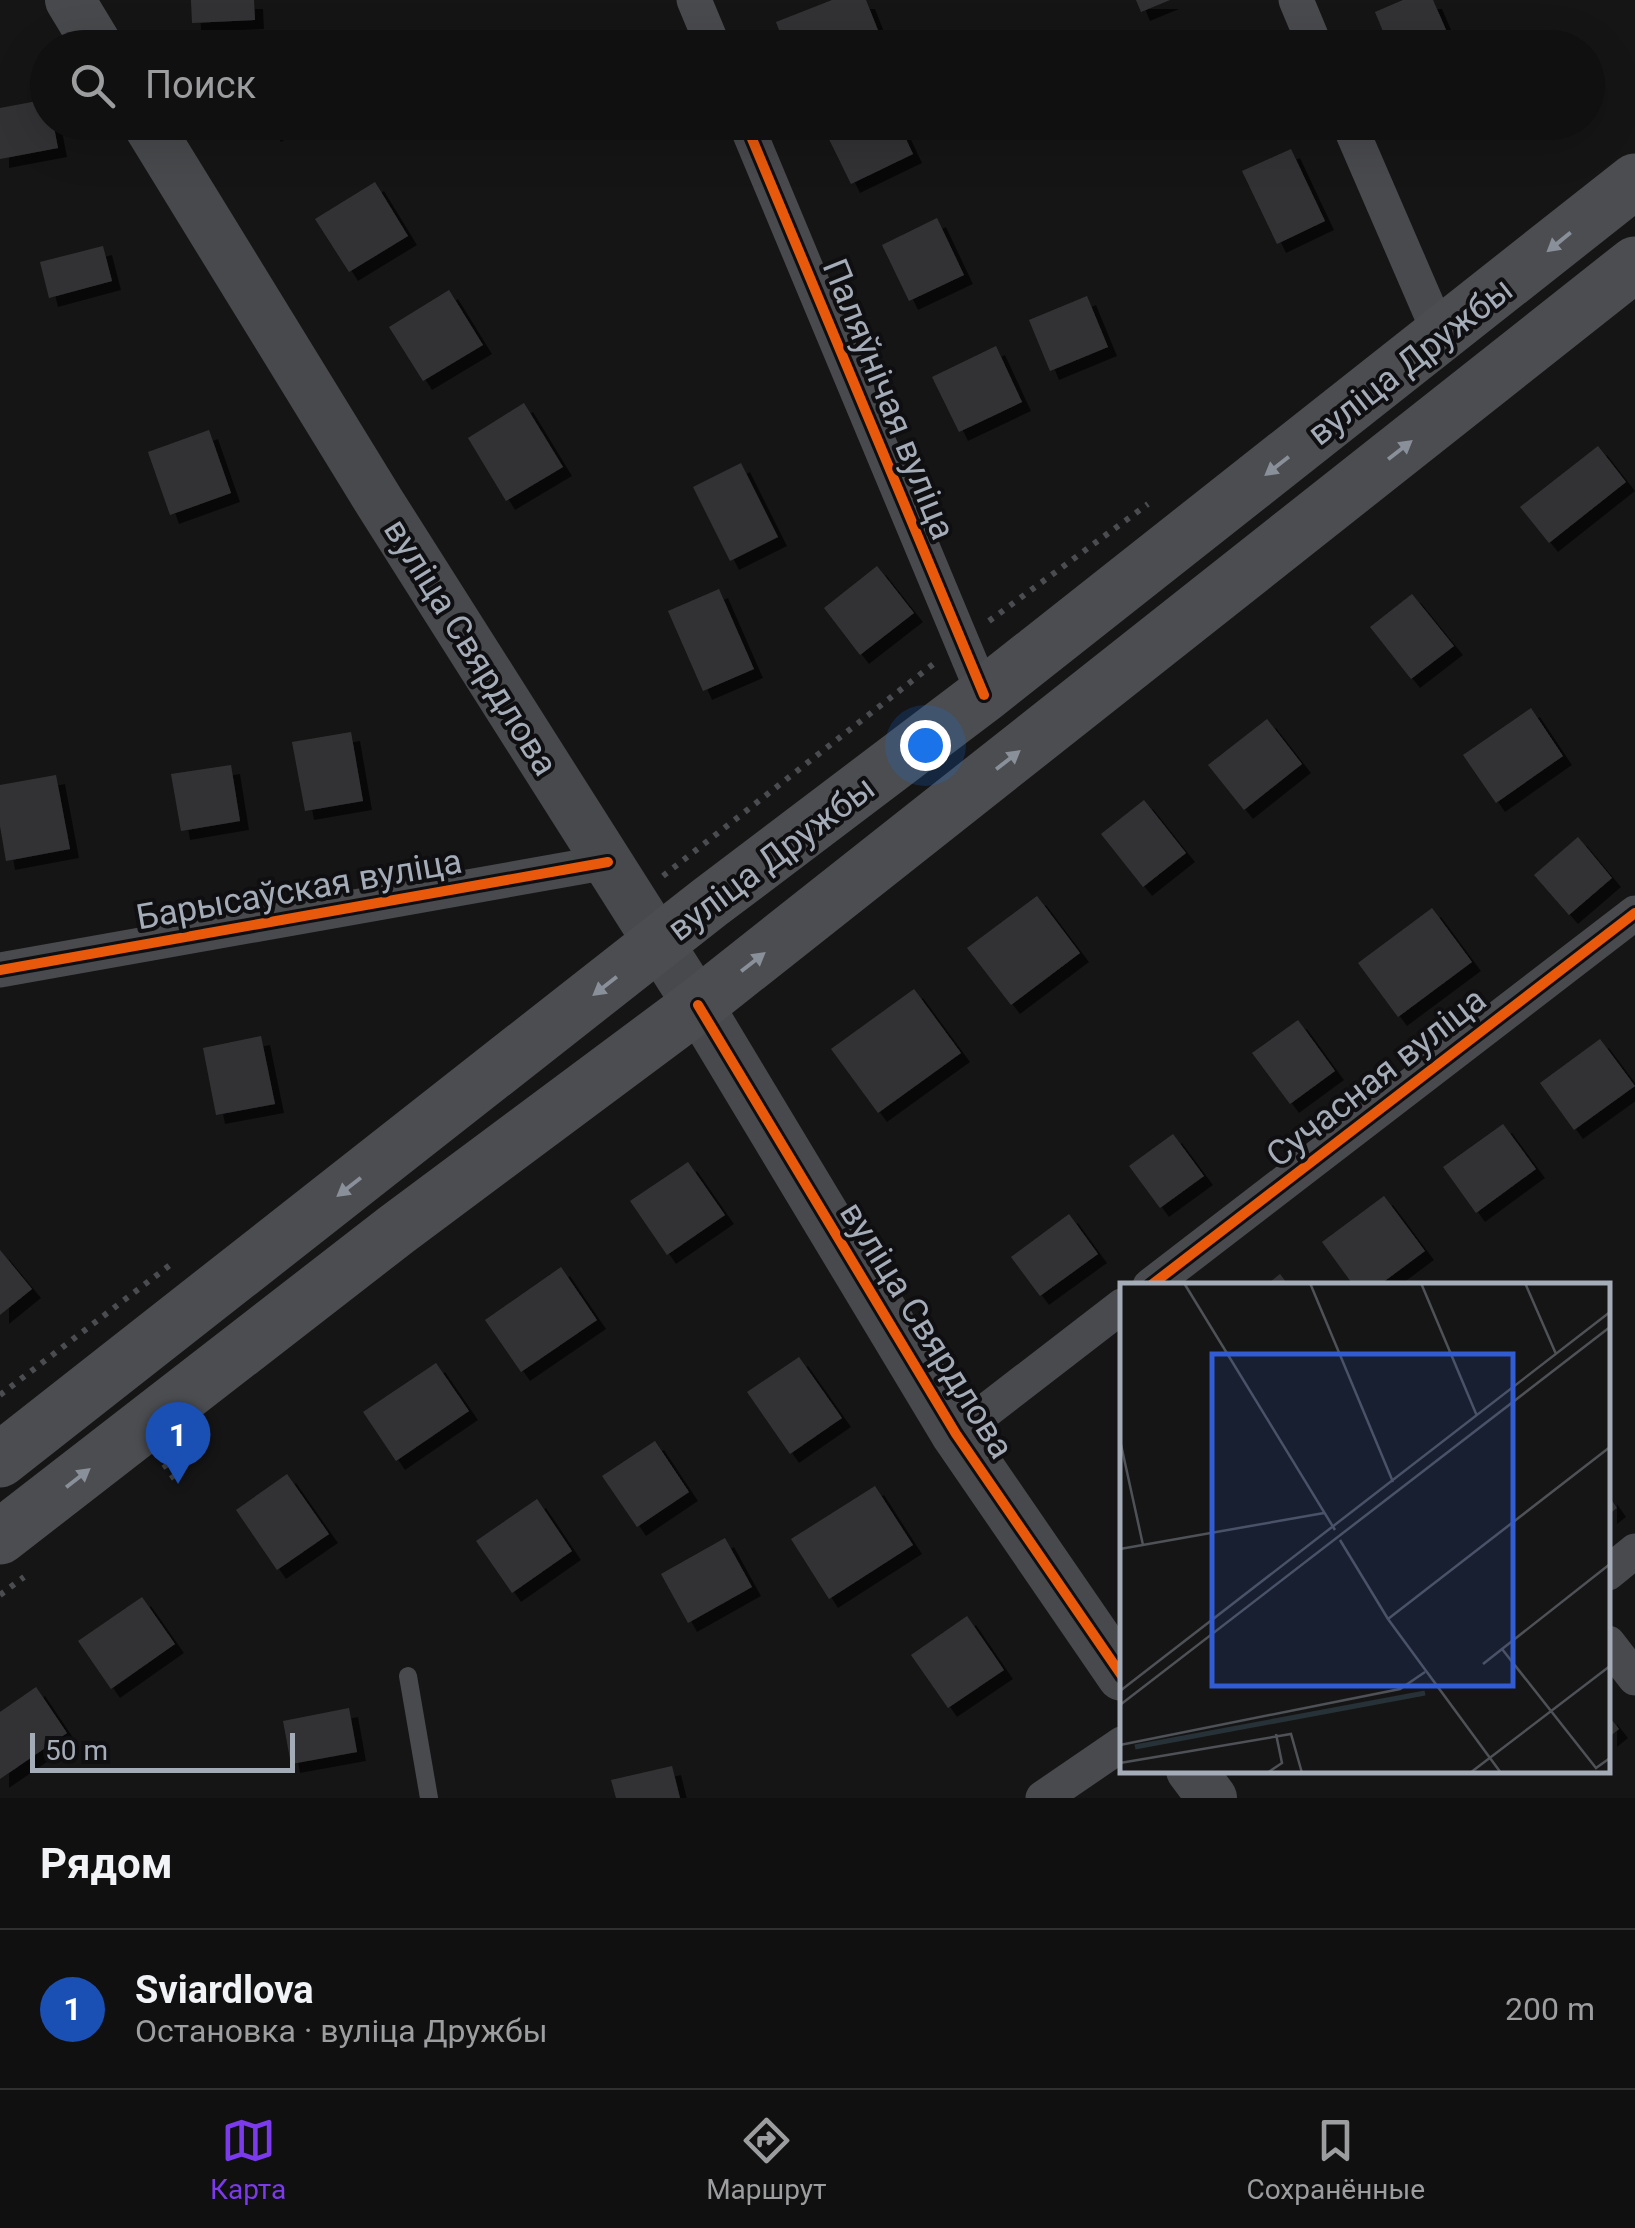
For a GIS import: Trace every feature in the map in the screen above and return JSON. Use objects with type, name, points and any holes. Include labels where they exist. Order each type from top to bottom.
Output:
[{"type":"main road","points":[[70,0],[88,30]]},
{"type":"main road","name":"вуліца Свярдлова","points":[[157,140],[390,519],[660,943],[956,1434],[1120,1673]]},
{"type":"main road","name":"вуліца Дружбы","points":[[0,1460],[660,943],[984,696],[1635,181]]},
{"type":"main road","name":"вуліца Дружбы","points":[[0,1537],[396,1230],[698,1006],[1635,264]]},
{"type":"main road","points":[[698,1006],[694,980],[702,948],[870,808],[984,696]]},
{"type":"main road","points":[[396,1230],[494,1127],[622,1027],[648,1001],[663,966],[660,943]]},
{"type":"main road","points":[[1193,1773],[1212,1798]]},
{"type":"street","points":[[694,0],[706,30]]},
{"type":"street","points":[[1296,0],[1308,30]]},
{"type":"street","name":"Паляўнічая вуліца","points":[[752,140],[984,696]]},
{"type":"street","points":[[1356,140],[1441,337]]},
{"type":"street","name":"Барысаўская вуліца","points":[[0,970],[608,862]]},
{"type":"street","name":"Сучасная вуліца","points":[[1154,1283],[1635,913]]},
{"type":"street","points":[[956,1434],[1120,1308]]},
{"type":"street","points":[[1610,1571],[1635,1552]]},
{"type":"street","points":[[1610,1646],[1635,1678]]},
{"type":"street","points":[[1043,1798],[1120,1745]]},
{"type":"lane","points":[[408,1676],[428,1798]]},
{"type":"path","points":[[653,884],[937,661]]},
{"type":"building","points":[[191,0],[254,0],[255,20],[192,23]]},
{"type":"building","points":[[832,0],[866,0],[878,30],[779,30],[776,22]]},
{"type":"building","points":[[1136,0],[1170,0],[1141,12]]},
{"type":"building","points":[[1403,0],[1433,0],[1446,30],[1382,30],[1375,12]]},
{"type":"building","points":[[30,102],[30,140],[56,140],[58,148],[0,159],[0,108]]},
{"type":"building","points":[[829,140],[906,140],[913,154],[851,184]]},
{"type":"building","points":[[1291,149],[1325,221],[1277,244],[1242,171]]},
{"type":"building","points":[[375,182],[408,236],[349,272],[315,219]]},
{"type":"building","points":[[937,218],[964,275],[909,301],[882,245]]},
{"type":"building","points":[[103,246],[112,281],[49,298],[40,262]]},
{"type":"building","points":[[449,290],[483,345],[423,381],[389,327]]},
{"type":"building","points":[[1087,296],[1108,347],[1050,371],[1029,320]]},
{"type":"building","points":[[996,346],[1022,402],[959,432],[932,377]]},
{"type":"building","points":[[524,403],[563,467],[506,501],[468,438]]},
{"type":"building","points":[[209,430],[231,493],[170,515],[148,452]]},
{"type":"building","points":[[1598,446],[1626,482],[1549,543],[1520,507]]},
{"type":"building","points":[[741,463],[778,537],[730,561],[693,487]]},
{"type":"building","points":[[877,566],[914,613],[860,655],[824,608]]},
{"type":"building","points":[[719,589],[754,669],[703,691],[668,611]]},
{"type":"building","points":[[1412,594],[1454,646],[1411,679],[1370,627]]},
{"type":"building","points":[[1531,708],[1563,756],[1496,803],[1463,755]]},
{"type":"building","points":[[1267,719],[1302,764],[1244,810],[1208,765]]},
{"type":"building","points":[[351,732],[363,801],[305,811],[292,742]]},
{"type":"building","points":[[231,765],[240,821],[181,831],[171,774]]},
{"type":"building","points":[[56,775],[70,849],[6,861],[0,826],[0,785]]},
{"type":"building","points":[[1144,800],[1186,853],[1143,887],[1101,834]]},
{"type":"building","points":[[1578,837],[1612,878],[1569,915],[1534,875]]},
{"type":"building","points":[[1037,896],[1080,953],[1011,1005],[967,948]]},
{"type":"building","points":[[1432,908],[1472,962],[1398,1017],[1358,963]]},
{"type":"building","points":[[914,989],[961,1053],[878,1113],[831,1049]]},
{"type":"building","points":[[1298,1020],[1335,1071],[1290,1104],[1252,1053]]},
{"type":"building","points":[[261,1036],[275,1104],[216,1115],[203,1048]]},
{"type":"building","points":[[1600,1039],[1635,1086],[1574,1130],[1540,1083]]},
{"type":"building","points":[[1503,1124],[1536,1169],[1476,1213],[1443,1167]]},
{"type":"building","points":[[1173,1134],[1204,1176],[1160,1208],[1129,1166]]},
{"type":"building","points":[[688,1162],[725,1215],[667,1255],[630,1201]]},
{"type":"building","points":[[1384,1196],[1425,1251],[1382,1283],[1352,1283],[1322,1242]]},
{"type":"building","points":[[1069,1214],[1098,1254],[1040,1296],[1011,1257]]},
{"type":"building","points":[[0,1250],[32,1289],[0,1315]]},
{"type":"building","points":[[561,1267],[597,1320],[521,1372],[485,1320]]},
{"type":"building","points":[[1280,1274],[1287,1283],[1269,1283]]},
{"type":"building","points":[[799,1357],[842,1418],[790,1454],[747,1392]]},
{"type":"building","points":[[436,1363],[469,1411],[396,1461],[363,1412]]},
{"type":"building","points":[[655,1441],[689,1492],[637,1527],[602,1476]]},
{"type":"building","points":[[287,1474],[329,1534],[277,1570],[236,1510]]},
{"type":"building","points":[[875,1486],[913,1545],[829,1599],[791,1539]]},
{"type":"building","points":[[537,1499],[572,1551],[512,1593],[476,1541]]},
{"type":"building","points":[[725,1538],[752,1587],[688,1623],[661,1574]]},
{"type":"building","points":[[142,1597],[175,1644],[111,1689],[78,1641]]},
{"type":"building","points":[[967,1616],[1004,1670],[948,1708],[911,1655]]},
{"type":"building","points":[[36,1687],[67,1733],[0,1779],[0,1712]]},
{"type":"building","points":[[349,1708],[357,1752],[291,1764],[283,1721]]},
{"type":"building","points":[[1610,1718],[1619,1729],[1610,1736]]},
{"type":"building","points":[[672,1766],[680,1798],[616,1798],[611,1780]]},
{"type":"cycle path","points":[[753,140],[984,695]]},
{"type":"cycle path","points":[[0,970],[608,862]]},
{"type":"cycle path","points":[[1154,1283],[1635,913]]},
{"type":"cycle path","points":[[698,1005],[956,1434],[1120,1673]]},
{"type":"place","name":"Sviardlova","points":[[178,1484]]}]
